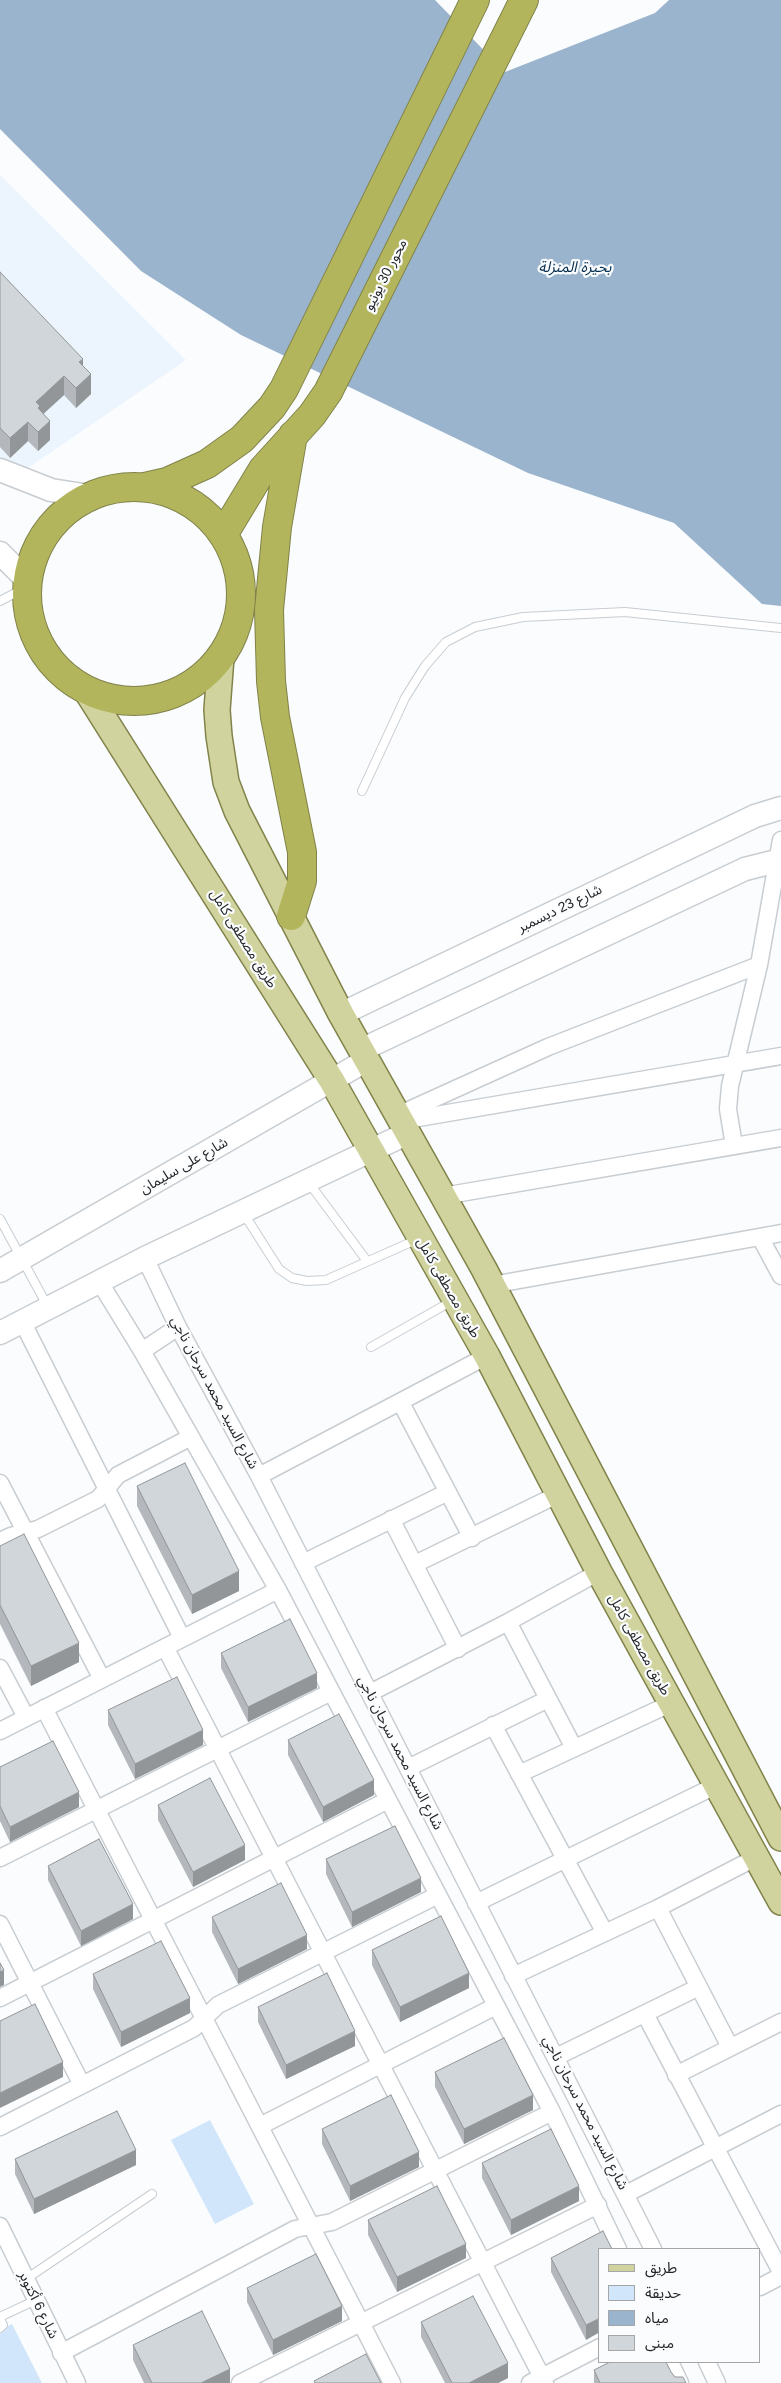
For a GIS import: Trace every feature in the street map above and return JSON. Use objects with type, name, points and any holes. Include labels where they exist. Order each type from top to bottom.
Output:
[{"type":"highway","points":[[146,487],[164,491],[189,503],[212,520],[223,534],[238,568],[241,605],[231,641],[221,657],[194,683],[178,692],[160,698],[122,701],[86,690],[62,673],[42,650],[30,623],[26,584],[34,554],[48,530],[74,504],[108,490],[146,487],[187,474],[225,452],[258,423],[284,389],[475,0]]},
{"type":"highway","name":"محور 30 يونيو","points":[[223,534],[263,469],[312,415],[328,392],[524,0]]},
{"type":"highway","points":[[291,916],[302,881],[302,852],[275,717],[270,681],[268,610],[277,527],[293,435]]},
{"type":"main road","points":[[221,657],[218,683],[218,736],[226,782],[237,811],[341,1014],[492,1285],[781,1838]]},
{"type":"main road","name":"طريق مصطفى كامل","points":[[86,690],[332,1081],[372,1150],[419,1238],[487,1356],[599,1572],[781,1902]]},
{"type":"street","points":[[0,470],[51,490],[90,496]]},
{"type":"street","points":[[0,553],[26,584]]},
{"type":"street","name":"شارع 23 ديسمبر","points":[[341,1014],[755,816],[781,808]]},
{"type":"street","points":[[734,1146],[728,1109],[734,1063],[744,1031],[759,965],[780,854]]},
{"type":"street","points":[[364,1055],[745,869],[780,854]]},
{"type":"street","points":[[0,1333],[23,1323],[145,1258],[372,1150],[402,1123],[548,1047],[759,965]]},
{"type":"street","name":"شارع على سليمان","points":[[0,1271],[332,1081],[364,1055]]},
{"type":"street","points":[[402,1123],[781,1056]]},
{"type":"street","points":[[443,1196],[781,1138]]},
{"type":"street","points":[[492,1285],[781,1233]]},
{"type":"street","points":[[760,1237],[781,1276]]},
{"type":"street","name":"شارع السيد محمد سرحان ناجي","points":[[145,1258],[178,1327],[259,1476],[653,2248]]},
{"type":"street","points":[[99,1282],[142,1351],[278,1590],[552,2112],[618,2248]]},
{"type":"street","points":[[23,1323],[182,1638]]},
{"type":"street","points":[[142,1351],[178,1327]]},
{"type":"street","points":[[259,1476],[401,1403],[487,1356]]},
{"type":"street","points":[[401,1403],[472,1538]]},
{"type":"street","points":[[0,1541],[38,1529],[98,1499],[118,1475],[191,1438]]},
{"type":"street","points":[[0,1483],[102,1679]]},
{"type":"street","points":[[304,1564],[448,1492]]},
{"type":"street","points":[[415,1564],[472,1538],[559,1494]]},
{"type":"street","points":[[391,1519],[458,1648]]},
{"type":"street","points":[[370,1694],[599,1572]]},
{"type":"street","points":[[0,1731],[278,1590]]},
{"type":"street","points":[[508,1622],[574,1748]]},
{"type":"street","points":[[165,1647],[436,2171],[539,2381],[598,2348]]},
{"type":"street","points":[[0,1668],[26,1717]]},
{"type":"street","points":[[0,1858],[331,1692]]},
{"type":"street","points":[[408,1768],[548,1699]]},
{"type":"street","points":[[519,1774],[672,1703]]},
{"type":"street","points":[[44,1708],[392,2383]]},
{"type":"street","points":[[493,1726],[604,1932]]},
{"type":"street","points":[[476,1903],[717,1785]]},
{"type":"street","points":[[0,1998],[388,1800]]},
{"type":"street","points":[[513,1976],[658,1908],[757,1857]]},
{"type":"street","points":[[0,2127],[194,2028],[218,2005],[438,1895]]},
{"type":"street","points":[[658,1908],[730,2047]]},
{"type":"street","points":[[0,1924],[82,2085]]},
{"type":"street","points":[[556,2057],[699,1987]]},
{"type":"street","points":[[260,2126],[496,2006]]},
{"type":"street","points":[[645,2014],[781,2272]]},
{"type":"street","points":[[676,2075],[781,2022]]},
{"type":"street","points":[[61,2353],[295,2229],[332,2222],[552,2112]]},
{"type":"street","points":[[626,2194],[781,2114]]},
{"type":"street","points":[[240,2383],[270,2376],[361,2322],[598,2205]]},
{"type":"street","name":"شارع 6 أكتوبر","points":[[0,2226],[77,2383]]},
{"type":"street","points":[[761,2286],[781,2276]]},
{"type":"street","points":[[670,2363],[680,2383]]},
{"type":"street","points":[[707,2363],[717,2383]]},
{"type":"lane","points":[[0,601],[26,584]]},
{"type":"lane","points":[[362,791],[405,698],[425,666],[446,642],[475,627],[524,617],[624,612],[781,628]]},
{"type":"lane","points":[[307,1180],[367,1261]]},
{"type":"lane","points":[[242,1211],[279,1270],[292,1278],[307,1281],[326,1280],[419,1238]]},
{"type":"lane","points":[[0,1219],[49,1309]]},
{"type":"lane","points":[[371,1347],[455,1299]]},
{"type":"lane","points":[[26,2279],[152,2194]]},
{"type":"lane","points":[[0,2328],[3,2325],[0,2318],[36,2300]]},
{"type":"shaded area","points":[[0,175],[186,360],[19,474],[0,461]]},
{"type":"green space","points":[[210,2120],[254,2204],[215,2224],[171,2140]]},
{"type":"green space","points":[[12,2324],[42,2383],[0,2383],[0,2330]]},
{"type":"water","name":"بحيرة المنزلة","points":[[0,0],[435,0],[505,72],[655,13],[669,0],[781,0],[781,606],[762,604],[674,523],[528,473],[241,335],[141,271],[0,129]]},
{"type":"building","points":[[0,272],[83,359],[79,362],[91,374],[76,388],[64,376],[36,402],[40,406],[38,408],[50,421],[38,432],[28,422],[10,438],[0,428]]},
{"type":"building","points":[[185,1463],[239,1571],[192,1595],[137,1486]]},
{"type":"building","points":[[24,1534],[79,1643],[31,1666],[0,1605],[0,1546]]},
{"type":"building","points":[[290,1619],[317,1673],[248,1707],[221,1653]]},
{"type":"building","points":[[177,1677],[203,1730],[135,1764],[108,1710]]},
{"type":"building","points":[[339,1714],[374,1780],[323,1807],[288,1740]]},
{"type":"building","points":[[53,1741],[79,1792],[10,1827],[0,1806],[0,1767]]},
{"type":"building","points":[[210,1778],[245,1845],[193,1872],[158,1805]]},
{"type":"building","points":[[395,1826],[421,1878],[352,1912],[326,1859]]},
{"type":"building","points":[[99,1839],[133,1904],[81,1931],[48,1866]]},
{"type":"building","points":[[281,1883],[307,1935],[238,1969],[212,1917]]},
{"type":"building","points":[[441,1916],[469,1973],[400,2007],[372,1950]]},
{"type":"building","points":[[161,1941],[190,1998],[121,2032],[93,1974]]},
{"type":"building","points":[[0,1963],[4,1970],[0,1972]]},
{"type":"building","points":[[327,1973],[355,2031],[286,2065],[258,2007]]},
{"type":"building","points":[[35,2004],[63,2062],[0,2093],[0,2021]]},
{"type":"building","points":[[504,2038],[533,2095],[464,2129],[435,2072]]},
{"type":"building","points":[[391,2095],[419,2152],[350,2186],[322,2129]]},
{"type":"building","points":[[117,2111],[136,2150],[34,2199],[15,2159]]},
{"type":"building","points":[[551,2129],[579,2186],[511,2220],[482,2163]]},
{"type":"building","points":[[437,2186],[466,2244],[397,2277],[368,2220]]},
{"type":"building","points":[[603,2231],[612,2248],[598,2248],[598,2319],[586,2325],[551,2258]]},
{"type":"building","points":[[316,2254],[342,2306],[273,2340],[247,2288]]},
{"type":"building","points":[[473,2296],[508,2363],[469,2383],[452,2383],[421,2322]]},
{"type":"building","points":[[202,2311],[230,2369],[201,2383],[152,2383],[133,2345]]},
{"type":"building","points":[[366,2354],[381,2383],[315,2383],[314,2381]]},
{"type":"building","points":[[608,2363],[666,2363],[675,2377],[683,2377],[686,2383],[600,2383],[594,2370]]}]
